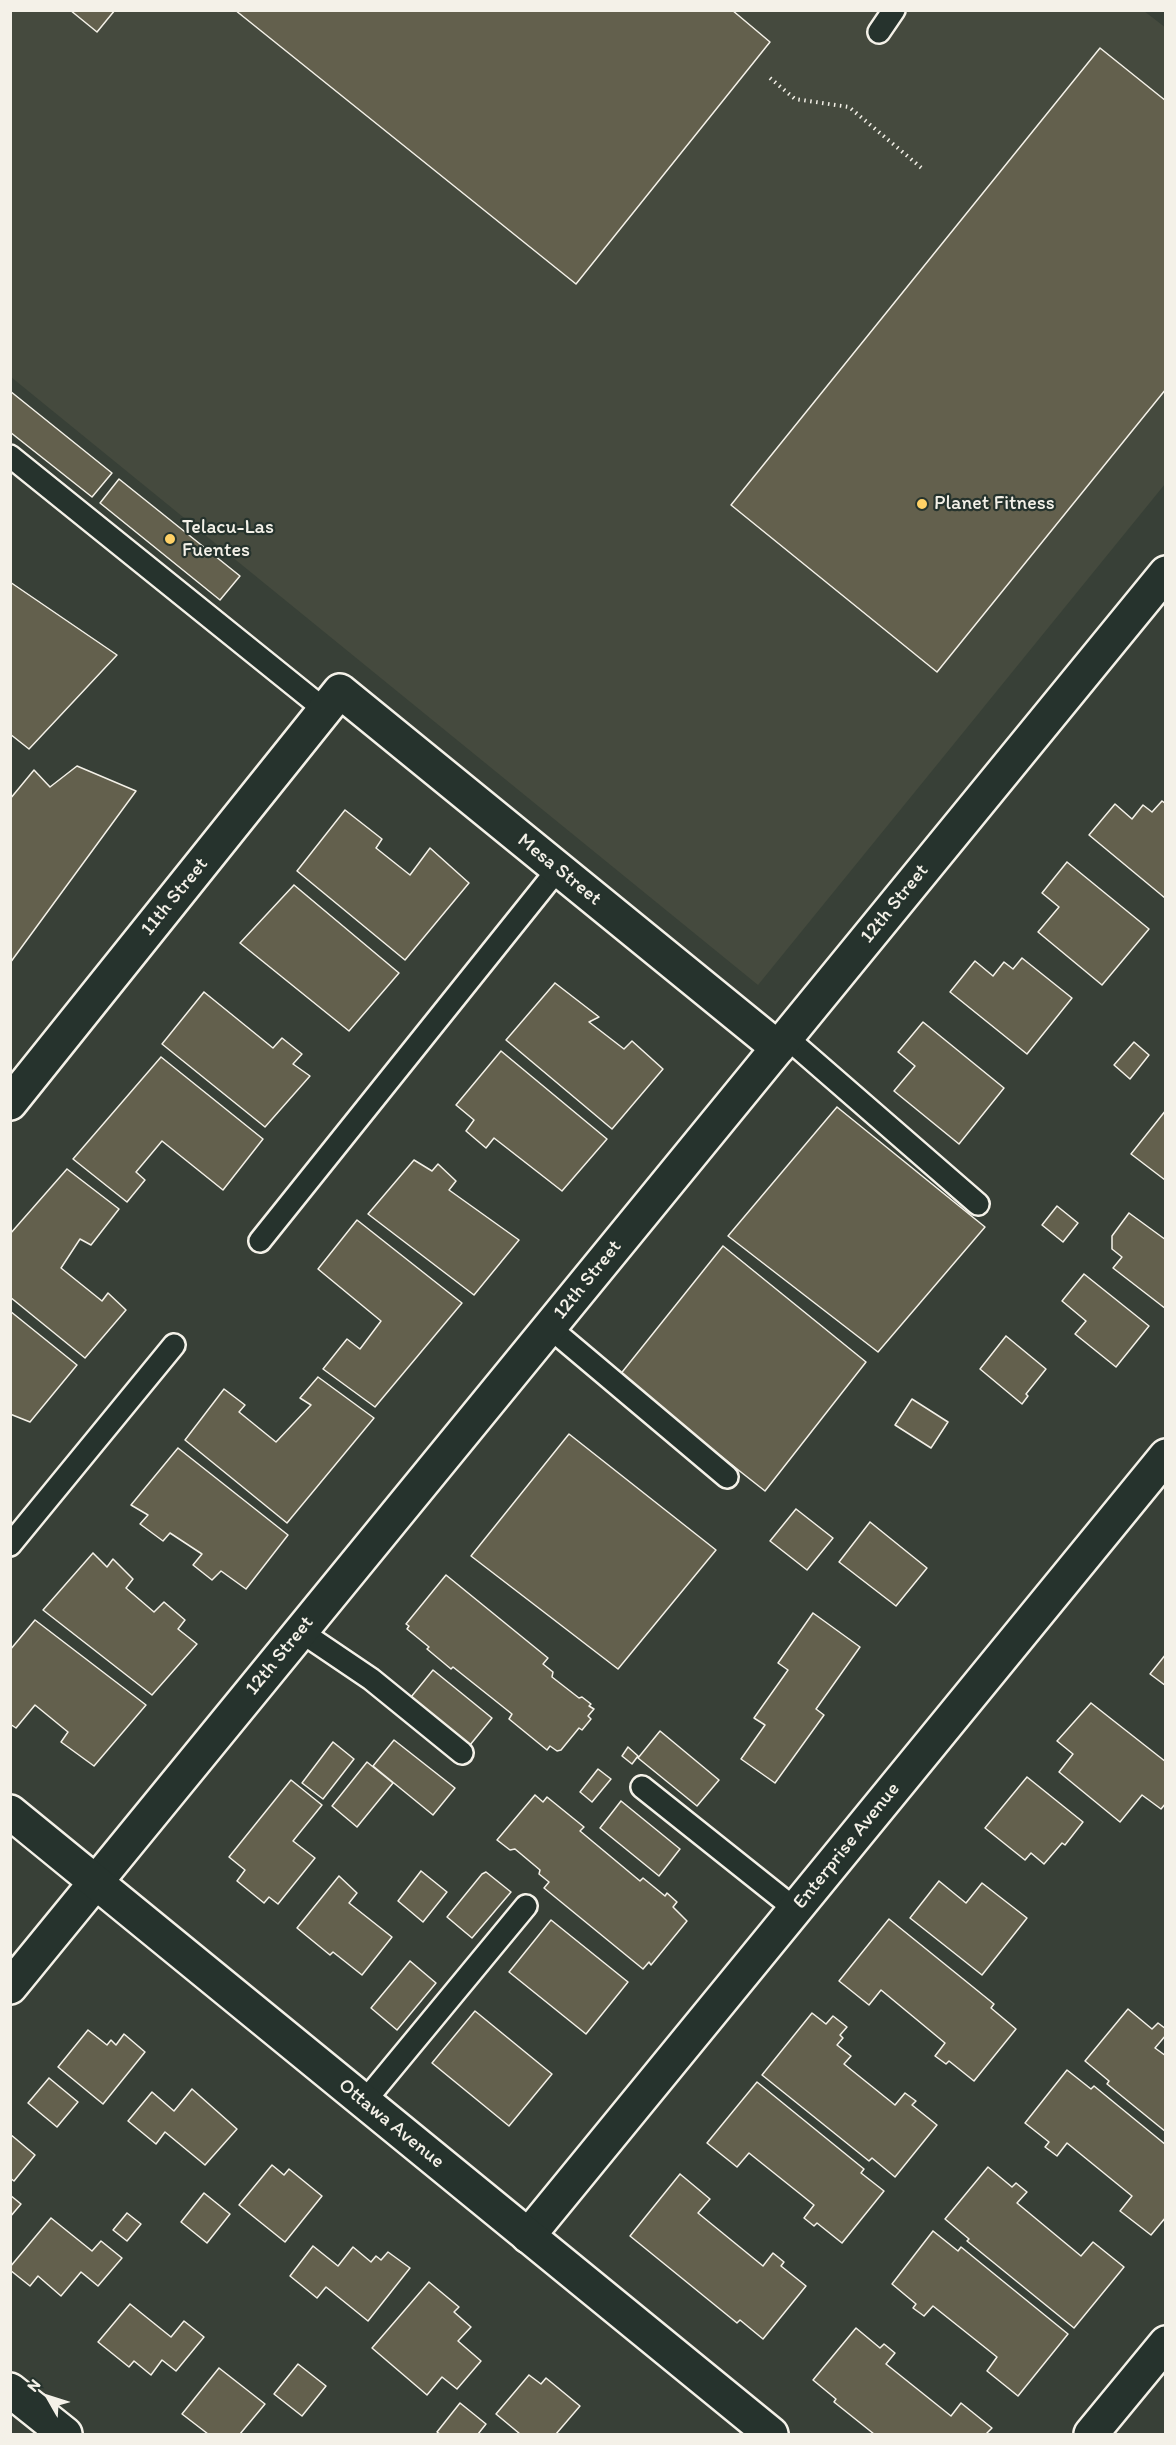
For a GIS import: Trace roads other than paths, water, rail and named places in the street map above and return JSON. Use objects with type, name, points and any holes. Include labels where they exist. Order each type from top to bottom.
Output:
[{"type":"street","name":"12th Street","points":[[10,1987],[1166,573]]},
{"type":"street","name":"Mesa Street","points":[[333,700],[558,869],[782,1042]]},
{"type":"street","name":"11th Street","points":[[10,1103],[333,700]]},
{"type":"street","name":"Enterprise Avenue","points":[[528,2236],[1166,1456]]},
{"type":"street","name":"Ottawa Avenue","points":[[10,1812],[771,2434]]},
{"type":"street","points":[[1091,2434],[1166,2343]]},
{"type":"street","points":[[10,2390],[65,2434]]},
{"type":"lane","points":[[879,32],[894,10]]},
{"type":"lane","points":[[10,456],[333,700]]},
{"type":"lane","points":[[260,1240],[558,869]]},
{"type":"lane","points":[[782,1042],[978,1204]]},
{"type":"lane","points":[[549,1327],[727,1477]]},
{"type":"lane","points":[[10,1545],[174,1345]]},
{"type":"lane","points":[[300,1631],[371,1679],[462,1753]]},
{"type":"lane","points":[[642,1787],[795,1909]]},
{"type":"lane","points":[[364,2103],[526,1906]]},
{"type":"place","name":"Planet Fitness","points":[[922,504]]},
{"type":"place","name":"Telacu-Las Fuentes","points":[[170,539]]}]
